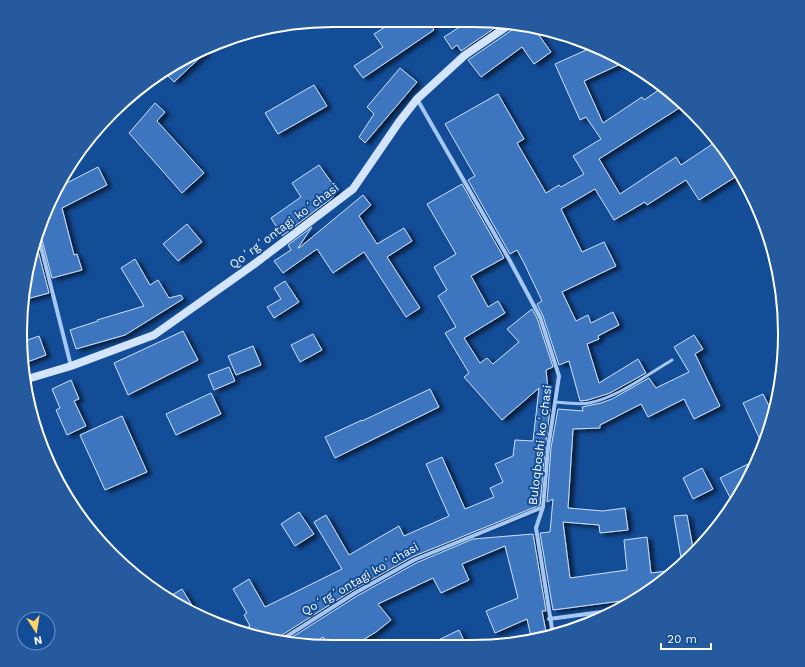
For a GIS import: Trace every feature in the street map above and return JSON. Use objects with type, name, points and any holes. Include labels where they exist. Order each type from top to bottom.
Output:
[{"type":"street","name":"Qoʻrgʻontagi koʻchasi","points":[[31,378],[70,366],[154,335],[252,265],[353,189],[399,122],[417,99],[465,55],[503,29]]},
{"type":"street","name":"Buloqboshi koʻchasi","points":[[417,99],[510,260],[540,317],[559,376],[548,448],[543,507],[536,528],[552,630]]},
{"type":"street","points":[[40,244],[70,366]]},
{"type":"street","name":"Qoʻrgʻontagi koʻchasi","points":[[287,636],[355,593],[414,560],[543,507]]},
{"type":"street","points":[[549,619],[598,613]]},
{"type":"lane","points":[[555,402],[588,404],[603,399],[626,388],[672,360]]},
{"type":"building","points":[[385,27],[432,27],[434,30],[363,78],[354,66],[383,47],[374,34]]},
{"type":"building","points":[[460,27],[494,28],[461,51],[457,45],[452,49],[444,37]]},
{"type":"building","points":[[512,30],[538,34],[551,52],[534,64],[522,47],[481,77],[468,60]]},
{"type":"building","points":[[587,49],[619,65],[584,81],[603,123],[642,97],[644,100],[658,90],[679,108],[599,159],[620,194],[676,157],[681,165],[713,144],[735,177],[699,200],[686,180],[647,205],[645,202],[614,220],[595,189],[561,209],[582,252],[604,242],[616,266],[562,292],[576,321],[588,315],[591,323],[613,312],[619,325],[598,336],[599,339],[587,344],[599,383],[638,359],[646,373],[610,393],[580,401],[569,361],[559,365],[543,316],[537,304],[542,301],[524,263],[517,250],[510,254],[468,180],[475,176],[445,124],[498,94],[524,139],[517,143],[546,193],[559,185],[561,187],[584,174],[573,156],[601,139],[586,117],[580,120],[555,64]]},
{"type":"building","points":[[199,58],[174,82],[168,76]]},
{"type":"building","points":[[400,68],[417,82],[365,143],[359,137],[374,114],[367,107]]},
{"type":"building","points":[[314,85],[327,106],[278,134],[265,113]]},
{"type":"building","points":[[155,103],[165,112],[157,121],[204,173],[182,193],[129,133]]},
{"type":"building","points":[[319,165],[337,190],[332,198],[282,236],[271,218],[301,197],[292,183]]},
{"type":"building","points":[[98,167],[107,185],[62,208],[74,255],[77,254],[82,270],[52,278],[42,239],[50,216],[66,183]]},
{"type":"building","points":[[462,184],[504,258],[471,276],[488,307],[498,301],[505,313],[464,338],[480,363],[487,358],[493,364],[519,342],[507,329],[532,309],[537,318],[553,367],[546,370],[550,409],[540,505],[412,557],[353,590],[282,635],[247,628],[250,626],[244,615],[247,613],[233,589],[249,579],[265,607],[342,569],[314,522],[326,515],[349,555],[399,526],[404,536],[449,516],[426,464],[442,457],[465,509],[494,497],[490,488],[503,482],[495,464],[513,456],[515,440],[533,441],[539,388],[502,420],[464,377],[469,373],[445,333],[456,327],[438,296],[447,290],[434,267],[456,254],[427,204]]},
{"type":"building","points":[[363,195],[371,205],[359,216],[377,244],[404,228],[412,241],[387,257],[420,308],[406,317],[364,252],[333,273],[317,249],[283,273],[274,261],[291,250],[288,245],[312,227],[298,248]]},
{"type":"building","points":[[187,224],[202,242],[178,261],[163,244]]},
{"type":"building","points":[[38,251],[49,293],[29,298]]},
{"type":"building","points":[[135,259],[150,285],[158,280],[169,298],[181,295],[183,299],[125,335],[76,349],[70,330],[144,306],[121,268]]},
{"type":"building","points":[[285,281],[299,302],[274,318],[267,307],[281,299],[274,288]]},
{"type":"building","points":[[183,331],[198,360],[128,395],[114,363]]},
{"type":"building","points":[[313,334],[322,350],[300,362],[291,345]]},
{"type":"building","points":[[694,335],[703,349],[695,354],[720,406],[694,419],[684,399],[648,417],[641,404],[600,425],[600,428],[573,429],[568,508],[603,511],[625,508],[628,530],[600,533],[599,525],[563,522],[570,578],[627,570],[624,540],[647,537],[651,573],[665,571],[621,601],[553,610],[540,533],[550,532],[553,499],[547,502],[551,448],[558,409],[583,411],[582,407],[612,399],[649,378],[656,388],[689,372],[674,347]]},
{"type":"building","points":[[39,336],[46,355],[29,361],[27,340]]},
{"type":"building","points":[[253,346],[261,365],[236,375],[228,356]]},
{"type":"building","points":[[229,367],[235,381],[214,390],[208,375]]},
{"type":"building","points":[[71,380],[79,399],[74,401],[86,426],[67,435],[56,410],[60,408],[52,389]]},
{"type":"building","points":[[430,389],[439,407],[335,458],[325,437]]},
{"type":"building","points":[[211,393],[221,414],[176,435],[166,414]]},
{"type":"building","points":[[763,394],[769,407],[760,439],[743,403]]},
{"type":"building","points":[[122,416],[147,472],[105,490],[80,435]]},
{"type":"building","points":[[749,464],[730,498],[720,478]]},
{"type":"building","points":[[702,468],[713,489],[693,499],[683,478]]},
{"type":"building","points":[[299,512],[314,534],[295,546],[281,524]]},
{"type":"building","points":[[687,515],[692,546],[681,557],[674,516]]},
{"type":"building","points":[[533,534],[546,611],[542,611],[546,631],[530,634],[527,619],[495,633],[486,611],[518,598],[505,546],[462,564],[469,580],[441,593],[433,578],[378,604],[391,620],[363,640],[334,640],[325,640],[323,637],[320,639],[292,637],[357,596],[416,563],[473,539]]},
{"type":"building","points":[[182,589],[192,605],[180,599],[173,594]]},
{"type":"building","points":[[459,630],[464,640],[438,640]]}]
